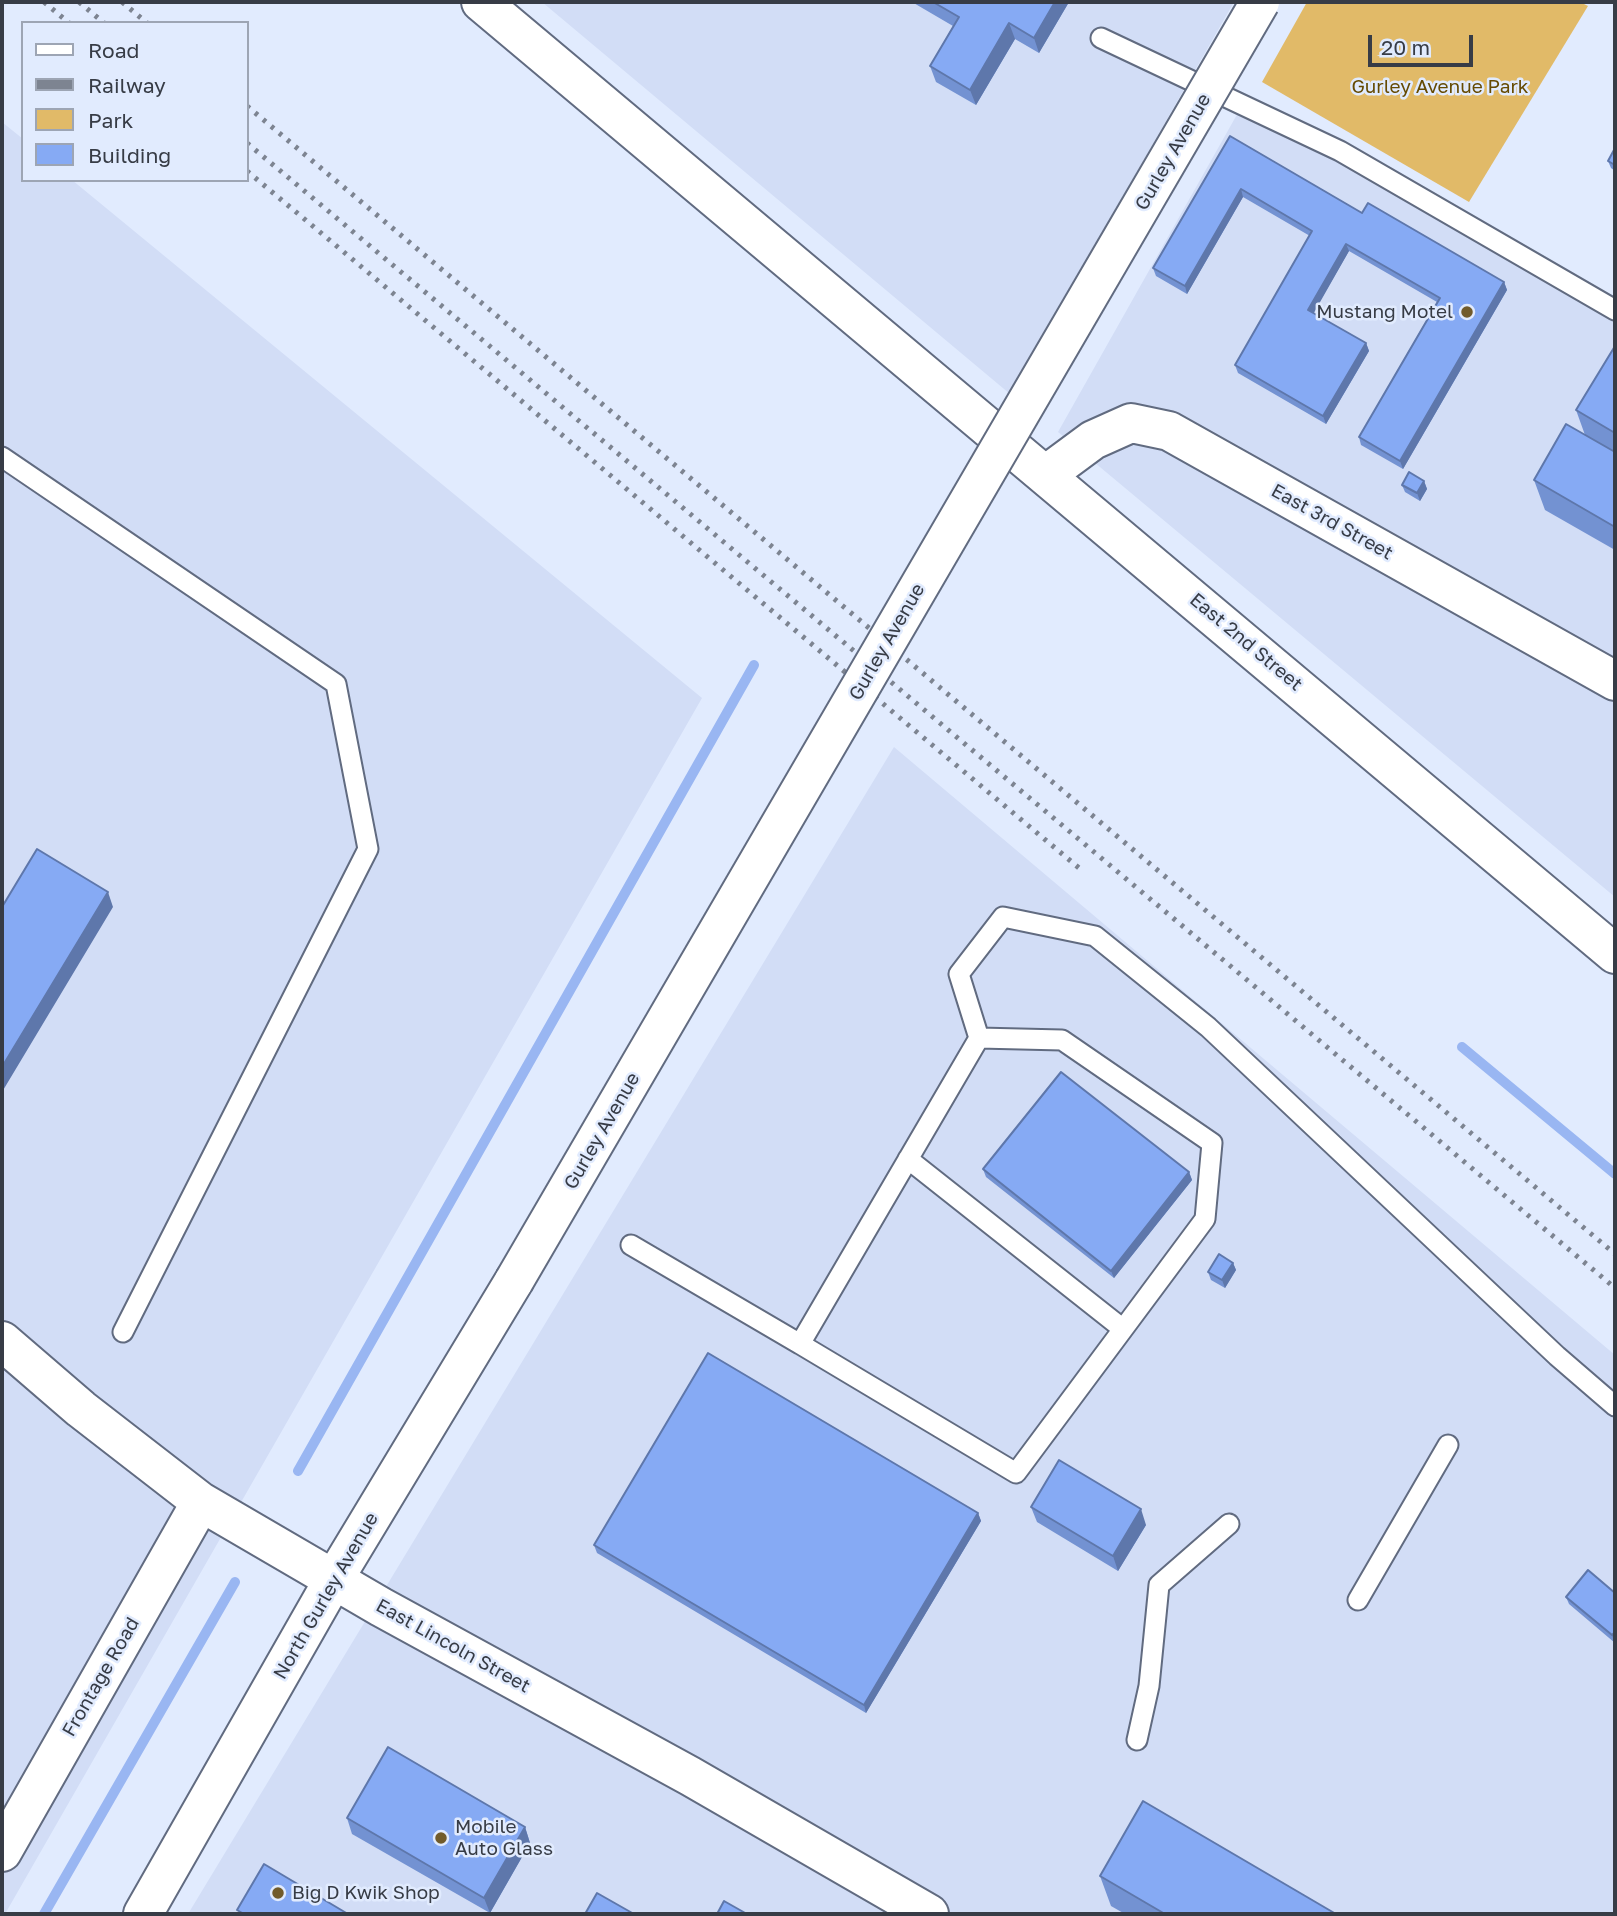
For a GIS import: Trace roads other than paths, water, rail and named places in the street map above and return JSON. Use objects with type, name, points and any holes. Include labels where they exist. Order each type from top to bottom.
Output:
[{"type":"street","name":"East 2nd Street","points":[[481,2],[1047,474],[1615,954]]},
{"type":"street","name":"Gurley Avenue","points":[[514,1281],[1260,2]]},
{"type":"street","name":"East 3rd Street","points":[[1047,474],[1093,440],[1131,423],[1169,431],[1615,681]]},
{"type":"street","name":"North Gurley Avenue","points":[[143,1914],[334,1579],[514,1281]]},
{"type":"street","name":"East Lincoln Street","points":[[2,1341],[81,1409],[201,1502],[334,1579],[690,1776],[929,1914]]},
{"type":"street","name":"Frontage Road","points":[[2,1852],[201,1502]]},
{"type":"lane","points":[[1101,38],[1340,151],[1615,310]]},
{"type":"lane","points":[[2,457],[335,684],[368,849],[123,1332]]},
{"type":"lane","points":[[800,1344],[979,1038],[959,974],[1003,917],[1095,936],[1208,1027],[1547,1347],[1615,1406]]},
{"type":"lane","points":[[631,1245],[1016,1473],[1205,1220],[1212,1143],[1062,1040],[979,1038]]},
{"type":"lane","points":[[908,1159],[1123,1329]]},
{"type":"lane","points":[[1357,1600],[1448,1445]]},
{"type":"lane","points":[[1137,1740],[1149,1686],[1159,1585],[1229,1524]]},
{"type":"waterway","points":[[298,1471],[754,665]]},
{"type":"waterway","points":[[1462,1047],[1615,1174]]},
{"type":"waterway","points":[[44,1914],[235,1582]]},
{"type":"railway","points":[[44,2],[67,21]]},
{"type":"railway","points":[[79,2],[102,21]]},
{"type":"railway","points":[[122,2],[145,21]]},
{"type":"railway","points":[[248,107],[1615,1254]]},
{"type":"railway","points":[[248,144],[1615,1288]]},
{"type":"railway","points":[[248,172],[1079,868]]},
{"type":"place","name":"Mustang Motel","points":[[1467,312]]},
{"type":"place","name":"Mobile Auto Glass","points":[[441,1838]]},
{"type":"place","name":"Big D Kwik Shop","points":[[278,1893]]},
{"type":"park label","name":"Gurley Avenue Park","points":[[1440,87]]}]
